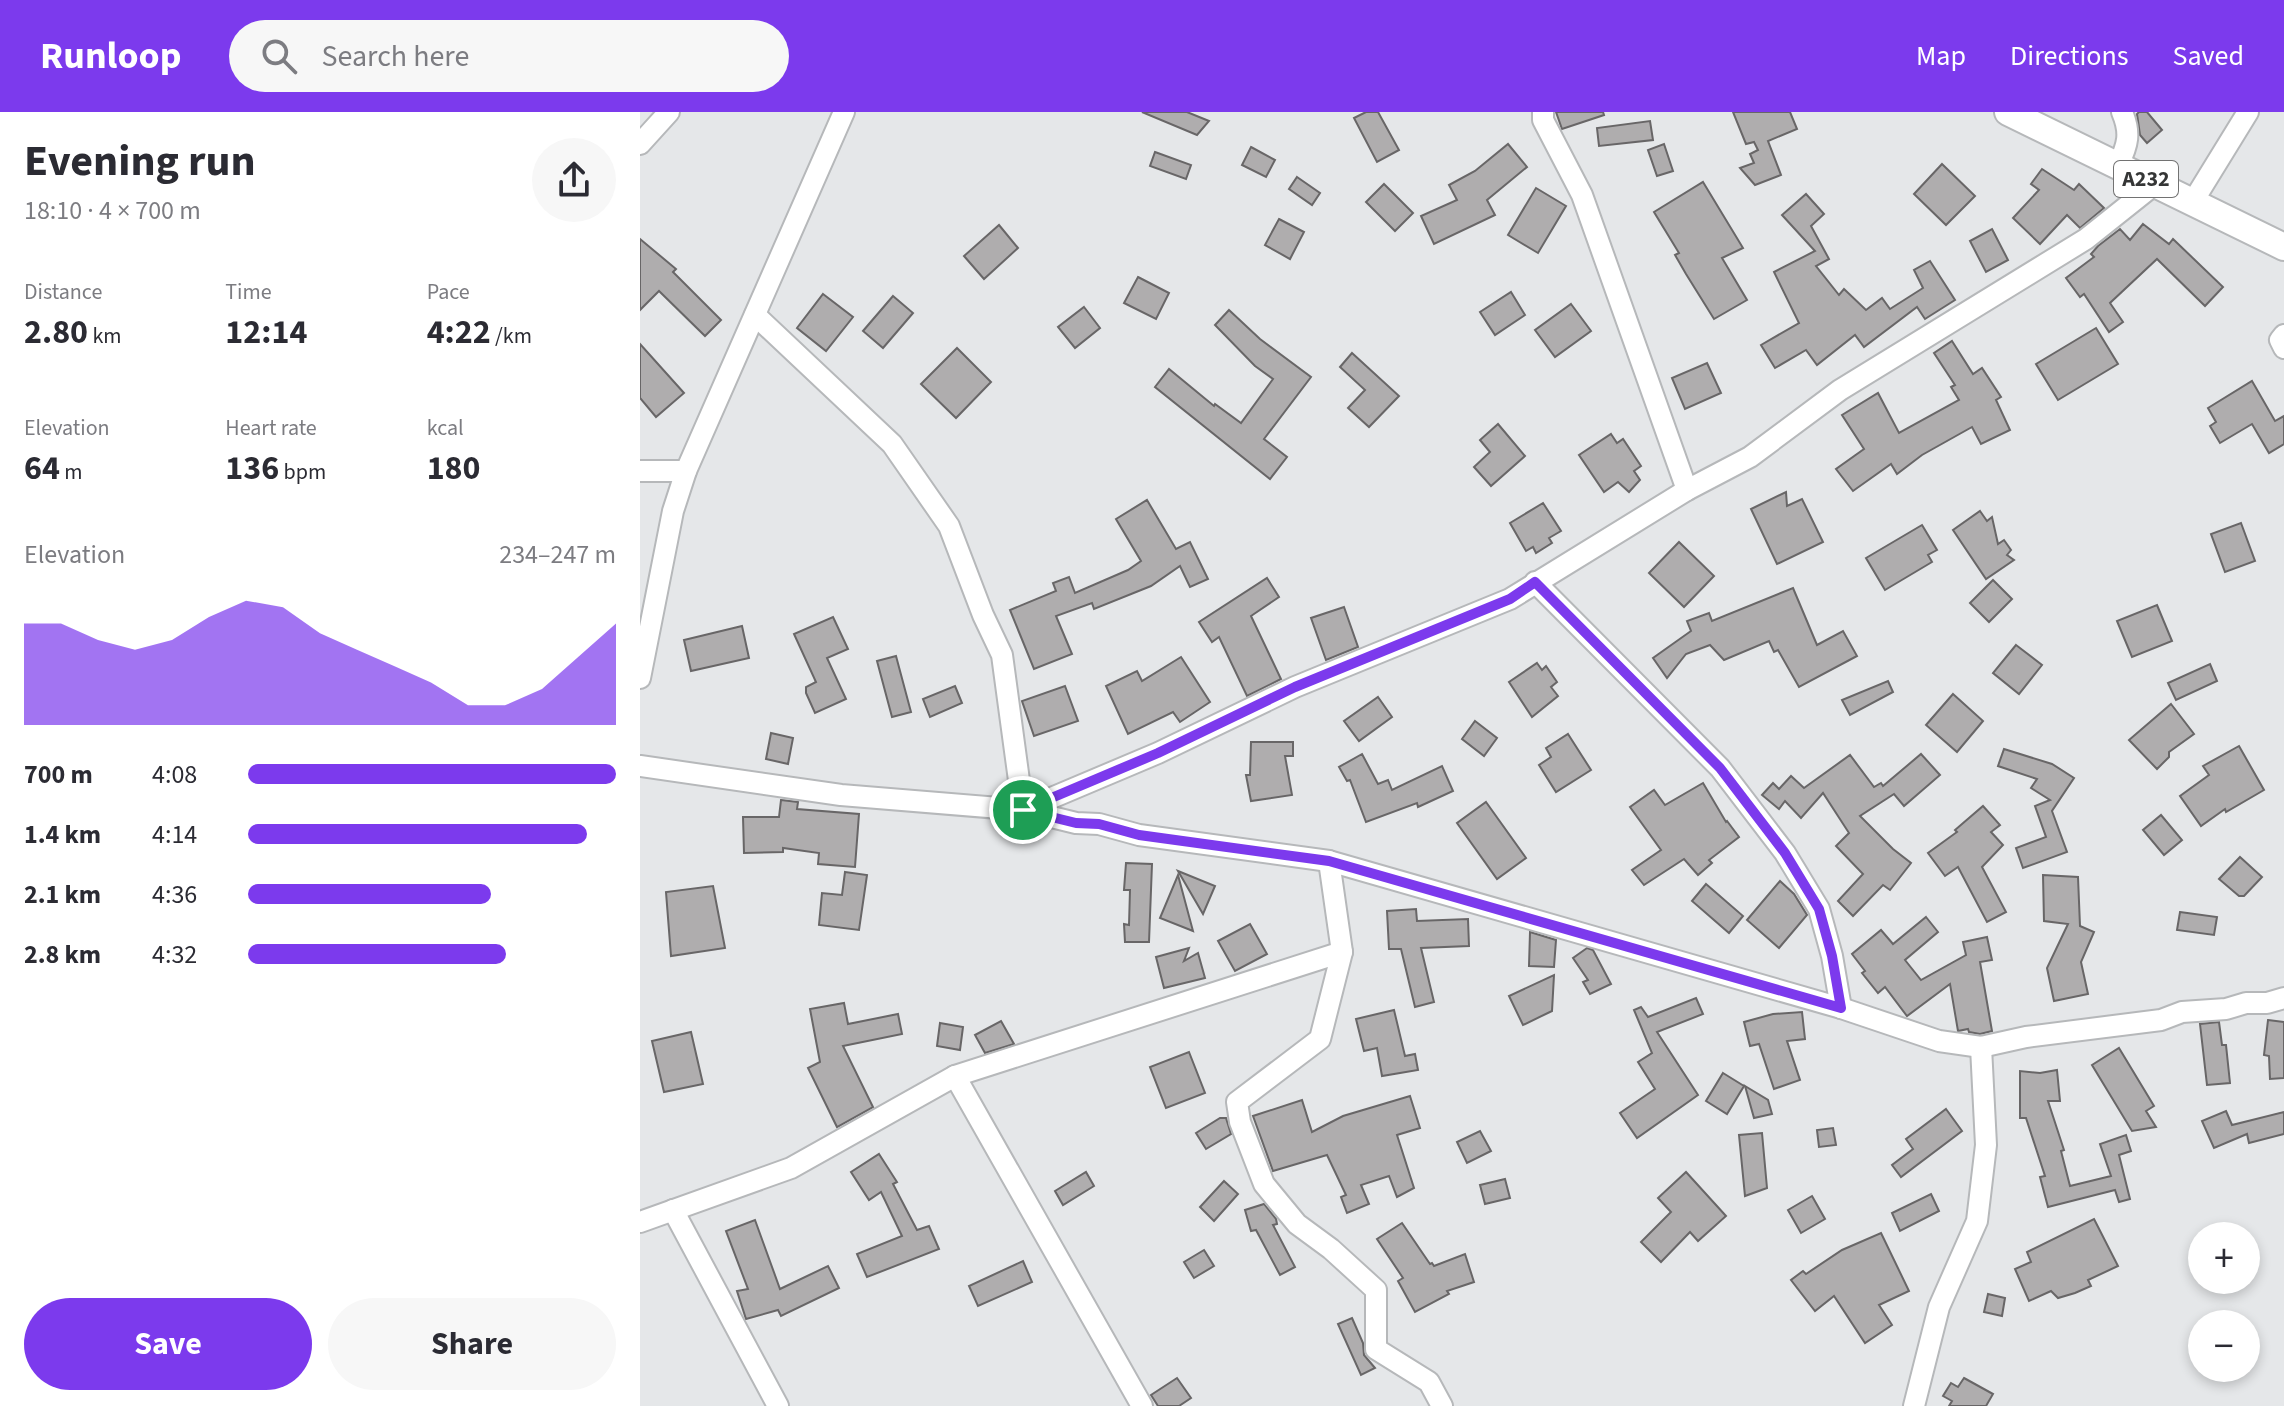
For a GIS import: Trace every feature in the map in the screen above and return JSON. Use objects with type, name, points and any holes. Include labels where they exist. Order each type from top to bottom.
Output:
[{"type":"main road","name":"A232","points":[[2008,112],[2284,247]]},
{"type":"street","points":[[640,144],[669,112]]},
{"type":"street","points":[[640,678],[673,511],[686,471],[844,112]]},
{"type":"street","points":[[1543,112],[1543,120],[1582,195],[1687,490]]},
{"type":"street","points":[[2118,165],[2128,145],[2129,128],[2122,112]]},
{"type":"street","points":[[2192,203],[2248,112]]},
{"type":"street","points":[[1023,810],[1158,753],[1295,687],[1510,599],[1687,490],[1750,457],[1840,390],[2086,239],[2155,184]]},
{"type":"street","points":[[755,315],[892,444],[949,526],[1002,655],[1023,810]]},
{"type":"street","points":[[2284,335],[2280,340],[2284,348]]},
{"type":"street","points":[[640,471],[686,471]]},
{"type":"street","points":[[1535,582],[1720,768],[1785,853],[1819,909],[1832,956],[1841,1008]]},
{"type":"street","points":[[640,766],[841,795],[1023,810],[1139,835],[1329,861],[1841,1008],[1939,1041],[1981,1047],[2026,1037],[2161,1020],[2182,1012],[2226,1009],[2284,998]]},
{"type":"street","points":[[1329,861],[1342,952],[1320,1039],[1237,1102],[1240,1122],[1264,1184],[1297,1224],[1331,1249],[1376,1290],[1376,1349],[1429,1382],[1442,1406]]},
{"type":"street","points":[[640,1222],[791,1168],[955,1076],[1342,952]]},
{"type":"street","points":[[1914,1406],[1939,1307],[1977,1221],[1986,1145],[1981,1047]]},
{"type":"street","points":[[955,1076],[1142,1406]]},
{"type":"street","points":[[673,1210],[778,1406]]},
{"type":"building","points":[[1142,112],[1187,112],[1209,121],[1197,135]]},
{"type":"building","points":[[1366,112],[1378,112],[1399,150],[1377,162],[1354,118]]},
{"type":"building","points":[[1556,112],[1603,112],[1604,115],[1562,129]]},
{"type":"building","points":[[1733,112],[1790,112],[1797,129],[1768,141],[1781,175],[1755,185],[1740,168],[1754,163],[1750,154],[1758,150],[1754,142],[1746,144]]},
{"type":"building","points":[[2139,112],[2147,112],[2162,130],[2147,143],[2140,135]]},
{"type":"building","points":[[1650,121],[1653,140],[1599,146],[1597,128]]},
{"type":"building","points":[[1508,144],[1527,167],[1487,200],[1495,215],[1434,244],[1421,216],[1457,200],[1449,185],[1475,171]]},
{"type":"building","points":[[1664,144],[1673,171],[1657,176],[1648,150]]},
{"type":"building","points":[[1251,147],[1275,160],[1266,177],[1242,165]]},
{"type":"building","points":[[1155,152],[1191,165],[1186,179],[1150,166]]},
{"type":"building","points":[[1942,164],[1975,196],[1946,225],[1914,194]]},
{"type":"building","points":[[2042,169],[2074,190],[2079,184],[2104,208],[2080,228],[2067,215],[2040,244],[2013,218],[2039,190],[2031,184]]},
{"type":"building","points":[[1297,177],[1320,193],[1312,205],[1289,189]]},
{"type":"building","points":[[1703,182],[1743,248],[1722,258],[1747,300],[1714,319],[1675,255],[1679,253],[1654,212]]},
{"type":"building","points":[[1384,184],[1413,213],[1395,231],[1366,202]]},
{"type":"building","points":[[1536,188],[1566,206],[1538,253],[1508,235]]},
{"type":"building","points":[[1806,194],[1824,214],[1811,226],[1829,259],[1816,266],[1839,295],[1844,289],[1866,310],[1882,298],[1890,309],[1923,288],[1914,270],[1930,261],[1955,300],[1925,319],[1917,307],[1864,347],[1855,335],[1817,365],[1806,350],[1775,368],[1761,345],[1799,323],[1774,272],[1815,251],[1782,215]]},
{"type":"building","points":[[1279,219],[1304,232],[1290,259],[1265,245]]},
{"type":"building","points":[[2143,224],[2169,244],[2173,239],[2223,287],[2205,306],[2157,259],[2110,303],[2123,322],[2109,332],[2084,294],[2080,297],[2066,278],[2094,257],[2091,254],[2098,246],[2120,229],[2130,240]]},
{"type":"building","points":[[999,225],[1018,248],[984,279],[964,256]]},
{"type":"building","points":[[1992,229],[2008,260],[1986,272],[1970,241]]},
{"type":"building","points":[[640,239],[676,269],[673,272],[721,320],[705,336],[659,291],[640,310]]},
{"type":"building","points":[[1138,277],[1169,293],[1156,319],[1124,303]]},
{"type":"building","points":[[1511,292],[1525,315],[1495,335],[1480,312]]},
{"type":"building","points":[[823,294],[853,317],[826,351],[797,328]]},
{"type":"building","points":[[893,296],[913,313],[883,348],[863,331]]},
{"type":"building","points":[[1571,304],[1591,331],[1555,357],[1535,330]]},
{"type":"building","points":[[1084,307],[1100,328],[1075,348],[1058,327]]},
{"type":"building","points":[[1229,310],[1260,339],[1311,377],[1264,439],[1287,457],[1270,479],[1155,387],[1169,369],[1214,406],[1241,423],[1273,379],[1255,366],[1215,325]]},
{"type":"building","points":[[2096,328],[2118,364],[2058,400],[2036,364]]},
{"type":"building","points":[[1952,341],[1973,374],[1982,368],[2001,397],[1996,400],[2010,430],[1981,444],[1972,427],[1922,455],[1897,474],[1891,464],[1853,491],[1836,469],[1864,449],[1842,415],[1878,393],[1899,433],[1959,400],[1951,387],[1955,385],[1934,353]]},
{"type":"building","points":[[640,344],[684,393],[656,417],[640,398]]},
{"type":"building","points":[[957,348],[991,382],[956,418],[921,384]]},
{"type":"building","points":[[1352,353],[1399,396],[1369,427],[1348,408],[1365,390],[1340,367]]},
{"type":"building","points":[[1707,363],[1721,393],[1685,409],[1672,378]]},
{"type":"building","points":[[2252,381],[2275,421],[2284,416],[2284,444],[2269,453],[2252,424],[2220,443],[2210,426],[2216,422],[2208,408]]},
{"type":"building","points":[[1498,424],[1525,456],[1491,486],[1474,467],[1490,452],[1480,440]]},
{"type":"building","points":[[1611,434],[1617,443],[1623,439],[1641,466],[1634,471],[1640,480],[1629,492],[1618,482],[1604,492],[1579,455]]},
{"type":"building","points":[[1786,492],[1787,506],[1802,499],[1823,542],[1777,564],[1751,509]]},
{"type":"building","points":[[1147,500],[1176,549],[1190,542],[1208,579],[1190,587],[1180,566],[1151,586],[1094,609],[1092,603],[1056,616],[1072,654],[1034,669],[1010,610],[1056,591],[1053,583],[1069,577],[1075,593],[1128,570],[1141,561],[1116,519]]},
{"type":"building","points":[[1543,503],[1561,531],[1549,538],[1552,543],[1536,553],[1533,547],[1526,551],[1510,523]]},
{"type":"building","points":[[1980,511],[1987,521],[1992,517],[1998,544],[2004,540],[2011,550],[2007,555],[2014,560],[1986,579],[1953,530]]},
{"type":"building","points":[[2241,523],[2255,561],[2225,572],[2211,534]]},
{"type":"building","points":[[1922,525],[1937,550],[1928,555],[1932,562],[1885,590],[1866,558]]},
{"type":"building","points":[[1679,542],[1714,576],[1684,607],[1649,573]]},
{"type":"building","points":[[1267,578],[1279,597],[1251,616],[1281,679],[1247,696],[1219,637],[1212,642],[1199,622]]},
{"type":"building","points":[[1993,580],[2012,599],[1989,622],[1970,603]]},
{"type":"building","points":[[1793,588],[1817,645],[1843,631],[1857,656],[1799,687],[1778,650],[1774,652],[1769,641],[1724,660],[1710,645],[1686,654],[1667,678],[1653,658],[1691,631],[1687,621],[1709,613],[1712,621]]},
{"type":"building","points":[[2157,605],[2172,641],[2132,657],[2117,621]]},
{"type":"building","points":[[1344,607],[1358,647],[1326,660],[1311,618]]},
{"type":"building","points":[[833,617],[848,649],[827,658],[846,699],[815,713],[806,687],[816,682],[794,634]]},
{"type":"building","points":[[742,626],[749,658],[691,671],[684,640]]},
{"type":"building","points":[[2016,645],[2042,665],[2019,694],[1993,673]]},
{"type":"building","points":[[896,656],[911,712],[892,717],[877,661]]},
{"type":"building","points":[[1181,657],[1210,702],[1180,722],[1173,712],[1128,734],[1106,686],[1137,671],[1142,681]]},
{"type":"building","points":[[1537,663],[1542,670],[1546,666],[1557,682],[1551,687],[1558,696],[1532,717],[1509,682]]},
{"type":"building","points":[[2210,664],[2217,681],[2176,700],[2168,683]]},
{"type":"building","points":[[1888,681],[1893,692],[1850,715],[1842,700]]},
{"type":"building","points":[[955,686],[962,703],[930,717],[923,699]]},
{"type":"building","points":[[1065,686],[1078,721],[1034,736],[1022,701]]},
{"type":"building","points":[[1953,694],[1983,721],[1957,752],[1926,725]]},
{"type":"building","points":[[1378,697],[1392,717],[1359,741],[1344,721]]},
{"type":"building","points":[[2171,704],[2194,734],[2169,752],[2169,757],[2157,769],[2129,740]]},
{"type":"building","points":[[1475,721],[1497,738],[1484,756],[1462,739]]},
{"type":"building","points":[[771,733],[793,738],[788,764],[766,759]]},
{"type":"building","points":[[1568,734],[1591,770],[1556,792],[1539,765],[1551,757],[1546,748]]},
{"type":"building","points":[[1251,742],[1293,742],[1293,756],[1285,756],[1292,795],[1251,801],[1246,775],[1250,775]]},
{"type":"building","points":[[2239,746],[2264,790],[2226,812],[2225,809],[2201,826],[2180,796],[2209,775],[2203,766]]},
{"type":"building","points":[[2004,749],[2052,764],[2074,778],[2052,811],[2067,852],[2023,868],[2016,848],[2046,837],[2035,806],[2050,800],[2031,788],[2037,779],[1998,766]]},
{"type":"building","points":[[1362,754],[1378,784],[1388,780],[1392,790],[1442,766],[1453,791],[1418,807],[1417,803],[1366,822],[1350,780],[1347,781],[1339,767]]},
{"type":"building","points":[[1921,754],[1940,775],[1904,806],[1894,794],[1860,816],[1911,863],[1890,890],[1883,885],[1853,916],[1838,901],[1863,874],[1836,846],[1849,833],[1823,793],[1801,818],[1785,801],[1779,809],[1762,795],[1773,783],[1779,789],[1791,776],[1804,788],[1850,755],[1874,787],[1881,783],[1883,786]]},
{"type":"building","points":[[1703,783],[1726,822],[1739,837],[1709,860],[1712,863],[1698,875],[1684,859],[1644,885],[1632,870],[1661,850],[1630,807],[1654,790],[1665,805]]},
{"type":"building","points":[[781,800],[798,802],[797,809],[859,814],[855,867],[818,864],[819,853],[783,848],[783,852],[744,853],[743,817],[779,817]]},
{"type":"building","points":[[1486,802],[1526,858],[1497,879],[1457,823]]},
{"type":"building","points":[[1983,806],[2000,825],[1991,832],[2003,845],[1982,867],[2006,912],[1987,922],[1958,867],[1945,876],[1928,853],[1957,832],[1955,830]]},
{"type":"building","points":[[2161,815],[2182,840],[2164,855],[2143,830]]},
{"type":"building","points":[[2240,857],[2262,877],[2244,896],[2239,896],[2219,879]]},
{"type":"building","points":[[1126,863],[1152,864],[1149,942],[1125,942],[1124,924],[1129,925],[1130,890],[1124,890]]},
{"type":"building","points":[[1178,871],[1215,886],[1203,914]]},
{"type":"building","points":[[845,872],[867,875],[859,930],[819,925],[822,893],[842,895]]},
{"type":"building","points":[[1178,875],[1193,931],[1160,918]]},
{"type":"building","points":[[2043,875],[2078,877],[2080,926],[2094,932],[2081,962],[2088,994],[2054,1001],[2047,968],[2068,924],[2044,921]]},
{"type":"building","points":[[1780,881],[1794,894],[1807,915],[1779,948],[1747,920]]},
{"type":"building","points":[[1706,884],[1743,916],[1729,933],[1692,901]]},
{"type":"building","points":[[713,886],[725,948],[671,956],[666,892]]},
{"type":"building","points":[[1416,909],[1417,921],[1468,919],[1469,946],[1421,948],[1434,1002],[1415,1007],[1401,949],[1389,949],[1387,911]]},
{"type":"building","points":[[2180,912],[2217,917],[2214,935],[2177,930]]},
{"type":"building","points":[[1926,917],[1938,932],[1905,960],[1921,980],[1966,955],[1963,942],[1987,937],[1992,960],[1980,962],[1992,1031],[1980,1034],[1968,1029],[1958,1031],[1950,984],[1907,1016],[1885,987],[1878,993],[1862,973],[1865,971],[1852,954],[1881,930],[1893,944]]},
{"type":"building","points":[[1250,924],[1267,954],[1235,971],[1218,941]]},
{"type":"building","points":[[1530,932],[1556,940],[1554,967],[1529,966]]},
{"type":"building","points":[[1189,948],[1184,961],[1198,953],[1205,978],[1164,988],[1156,957]]},
{"type":"building","points":[[1587,948],[1593,950],[1611,984],[1590,994],[1583,982],[1588,980],[1573,958]]},
{"type":"building","points":[[1554,975],[1552,1011],[1523,1025],[1509,996]]},
{"type":"building","points":[[1696,998],[1703,1014],[1657,1032],[1698,1095],[1637,1138],[1620,1113],[1655,1089],[1638,1062],[1652,1053],[1634,1010],[1641,1007],[1648,1017]]},
{"type":"building","points":[[844,1003],[848,1024],[898,1014],[902,1034],[843,1046],[873,1107],[837,1127],[808,1068],[820,1062],[810,1009]]},
{"type":"building","points":[[1394,1010],[1405,1056],[1415,1054],[1418,1070],[1382,1076],[1377,1048],[1364,1051],[1356,1019]]},
{"type":"building","points":[[1802,1012],[1805,1039],[1787,1041],[1800,1080],[1774,1089],[1759,1044],[1750,1046],[1744,1022],[1773,1014]]},
{"type":"building","points":[[2268,1020],[2284,1022],[2284,1078],[2270,1079],[2269,1056],[2264,1055]]},
{"type":"building","points":[[1001,1021],[1014,1044],[985,1053],[975,1035]]},
{"type":"building","points":[[2219,1022],[2222,1045],[2226,1045],[2230,1083],[2207,1085],[2200,1024]]},
{"type":"building","points":[[940,1023],[963,1027],[960,1050],[937,1046]]},
{"type":"building","points":[[691,1032],[703,1084],[664,1092],[652,1041]]},
{"type":"building","points":[[2119,1048],[2154,1106],[2146,1111],[2156,1127],[2132,1131],[2092,1065]]},
{"type":"building","points":[[1189,1052],[1205,1093],[1166,1108],[1150,1067]]},
{"type":"building","points":[[2057,1070],[2060,1101],[2048,1101],[2064,1150],[2061,1151],[2070,1186],[2111,1176],[2100,1144],[2126,1135],[2131,1151],[2119,1155],[2130,1199],[2119,1202],[2115,1190],[2048,1207],[2040,1177],[2045,1176],[2026,1118],[2020,1118],[2020,1071],[2040,1073]]},
{"type":"building","points":[[1723,1073],[1744,1086],[1727,1114],[1706,1101]]},
{"type":"building","points":[[1745,1086],[1768,1100],[1772,1114],[1754,1118]]},
{"type":"building","points":[[1410,1096],[1420,1128],[1397,1135],[1414,1188],[1397,1197],[1389,1176],[1361,1185],[1369,1204],[1347,1213],[1341,1197],[1346,1195],[1327,1155],[1273,1171],[1253,1116],[1302,1100],[1312,1132],[1343,1116]]},
{"type":"building","points":[[1946,1109],[1962,1131],[1901,1177],[1892,1165],[1913,1149],[1906,1139]]},
{"type":"building","points":[[2226,1111],[2232,1125],[2284,1112],[2284,1134],[2249,1143],[2247,1134],[2214,1148],[2202,1121]]},
{"type":"building","points":[[1220,1118],[1226,1118],[1231,1134],[1206,1149],[1196,1133]]},
{"type":"building","points":[[1833,1128],[1836,1145],[1819,1147],[1817,1130]]},
{"type":"building","points":[[1480,1131],[1491,1151],[1467,1163],[1457,1142]]},
{"type":"building","points":[[1762,1133],[1767,1188],[1745,1196],[1739,1135]]},
{"type":"building","points":[[879,1154],[897,1182],[893,1184],[917,1230],[929,1226],[939,1249],[867,1277],[857,1254],[902,1236],[881,1192],[869,1200],[851,1172]]},
{"type":"building","points":[[1086,1172],[1094,1186],[1063,1205],[1055,1191]]},
{"type":"building","points":[[1686,1172],[1726,1216],[1698,1241],[1690,1232],[1661,1262],[1641,1242],[1671,1212],[1658,1198]]},
{"type":"building","points":[[1505,1179],[1510,1198],[1485,1204],[1480,1185]]},
{"type":"building","points":[[1224,1181],[1238,1194],[1214,1221],[1200,1207]]},
{"type":"building","points":[[1931,1194],[1939,1211],[1900,1231],[1892,1213]]},
{"type":"building","points":[[1812,1196],[1825,1219],[1801,1233],[1788,1210]]},
{"type":"building","points":[[1264,1204],[1276,1219],[1277,1224],[1273,1225],[1295,1267],[1280,1275],[1256,1230],[1251,1231],[1245,1210]]},
{"type":"building","points":[[2094,1219],[2118,1266],[2088,1280],[2091,1286],[2075,1293],[2058,1298],[2051,1291],[2029,1301],[2015,1269],[2031,1262],[2027,1252]]},
{"type":"building","points":[[755,1220],[780,1289],[828,1266],[839,1288],[781,1316],[778,1310],[746,1319],[737,1291],[748,1289],[726,1231]]},
{"type":"building","points":[[1402,1223],[1434,1266],[1465,1254],[1474,1282],[1447,1291],[1449,1294],[1415,1312],[1398,1281],[1403,1278],[1377,1239]]},
{"type":"building","points":[[1881,1233],[1909,1291],[1879,1305],[1892,1325],[1865,1343],[1834,1296],[1815,1311],[1791,1280],[1803,1271],[1806,1274],[1842,1250]]},
{"type":"building","points":[[1204,1250],[1214,1266],[1194,1278],[1184,1262]]},
{"type":"building","points":[[1023,1261],[1032,1282],[978,1306],[969,1286]]},
{"type":"building","points":[[1988,1294],[2005,1298],[2002,1316],[1984,1312]]},
{"type":"building","points":[[1352,1318],[1363,1343],[1364,1355],[1375,1368],[1361,1375],[1338,1324]]},
{"type":"building","points":[[1177,1378],[1191,1398],[1179,1406],[1158,1406],[1151,1395]]},
{"type":"building","points":[[1964,1378],[1993,1394],[1986,1406],[1949,1406],[1952,1401],[1943,1396],[1951,1383],[1958,1387]]},
{"type":"route","points":[[1535,582],[1720,768],[1785,853],[1819,909],[1832,956],[1841,1008],[1329,861],[1139,835],[1023,810],[1158,753],[1295,687],[1510,599],[1535,582]]}]
